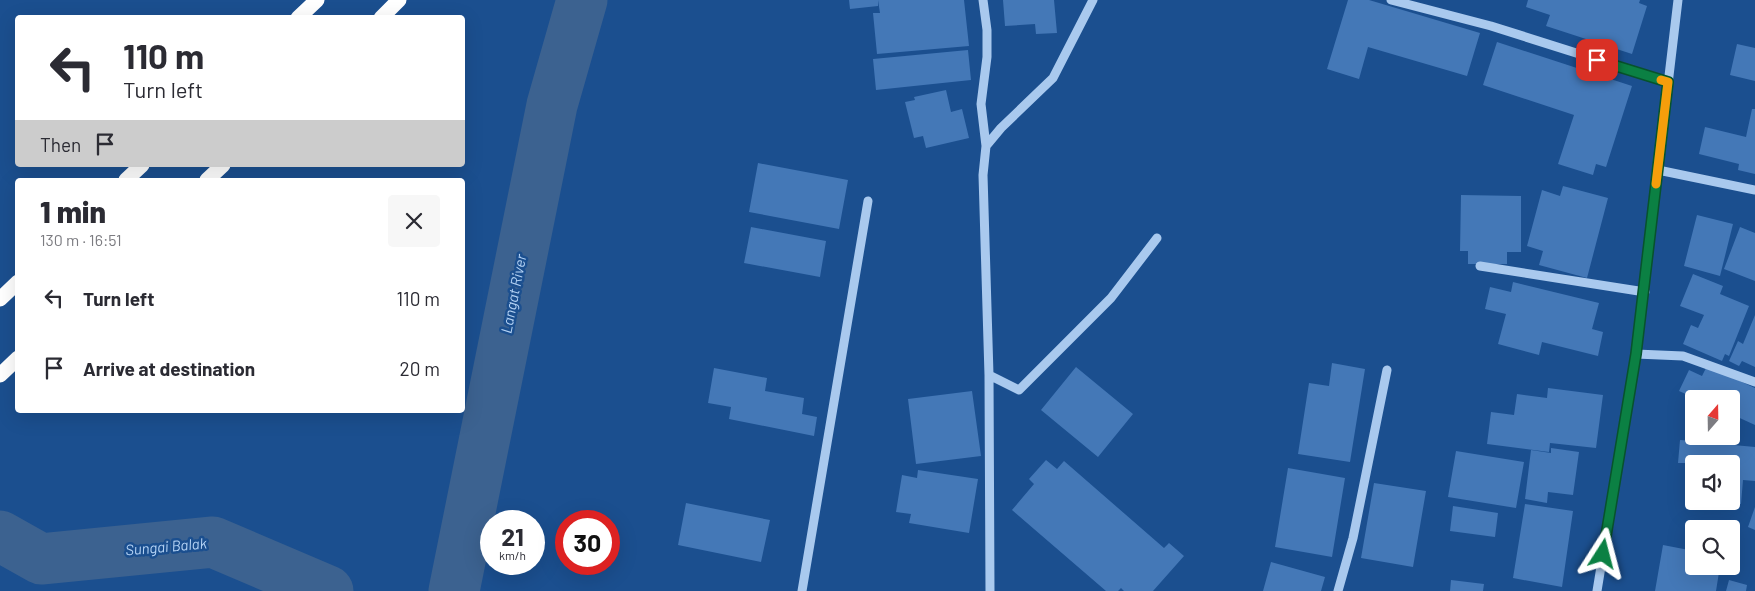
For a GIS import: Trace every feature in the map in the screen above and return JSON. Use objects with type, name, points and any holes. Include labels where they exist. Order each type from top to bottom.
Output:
[{"type":"highway","points":[[301,15],[317,0]]},
{"type":"highway","points":[[384,15],[399,0]]},
{"type":"highway","points":[[128,178],[140,167]]},
{"type":"highway","points":[[209,178],[221,167]]},
{"type":"highway","points":[[0,299],[15,285]]},
{"type":"highway","points":[[0,375],[15,360]]},
{"type":"street","points":[[983,0],[987,30],[987,57],[981,104],[986,146],[983,175],[989,375],[990,591]]},
{"type":"street","points":[[986,146],[1053,78],[1093,0]]},
{"type":"street","points":[[1391,0],[1491,26],[1668,82]]},
{"type":"street","points":[[1597,591],[1636,354],[1678,0]]},
{"type":"street","points":[[1658,170],[1755,190]]},
{"type":"street","points":[[802,591],[868,201]]},
{"type":"street","points":[[989,375],[1019,390],[1111,298],[1157,238]]},
{"type":"street","points":[[1480,266],[1644,292]]},
{"type":"street","points":[[1636,354],[1683,356],[1755,382]]},
{"type":"street","points":[[1338,591],[1353,538],[1387,370]]},
{"type":"building","points":[[849,0],[878,0],[878,6],[850,9]]},
{"type":"building","points":[[878,0],[964,0],[969,46],[877,54],[873,13],[880,13]]},
{"type":"building","points":[[1003,0],[1054,0],[1057,33],[1036,34],[1035,24],[1005,26]]},
{"type":"building","points":[[1348,0],[1369,0],[1480,33],[1467,76],[1368,47],[1359,79],[1327,69]]},
{"type":"building","points":[[1528,0],[1640,0],[1639,3],[1647,6],[1632,54],[1546,26],[1550,15],[1526,7]]},
{"type":"building","points":[[1497,42],[1632,86],[1606,167],[1596,164],[1593,175],[1558,164],[1574,115],[1483,85]]},
{"type":"building","points":[[1737,44],[1755,48],[1755,81],[1730,75]]},
{"type":"building","points":[[968,50],[971,80],[876,90],[873,59]]},
{"type":"building","points":[[946,90],[951,112],[962,109],[969,138],[926,148],[923,136],[914,138],[905,102],[915,100],[914,97]]},
{"type":"building","points":[[1752,109],[1755,109],[1755,174],[1738,170],[1739,164],[1699,154],[1705,127],[1746,137]]},
{"type":"building","points":[[758,163],[848,180],[839,229],[749,212]]},
{"type":"building","points":[[1563,186],[1608,198],[1587,278],[1539,265],[1543,251],[1527,246],[1542,190],[1560,196]]},
{"type":"building","points":[[1461,195],[1521,196],[1521,252],[1507,252],[1507,264],[1468,264],[1468,251],[1460,251]]},
{"type":"building","points":[[1697,215],[1733,224],[1720,276],[1684,266]]},
{"type":"building","points":[[751,227],[826,241],[820,277],[744,263]]},
{"type":"building","points":[[1740,227],[1755,233],[1755,281],[1724,269]]},
{"type":"building","points":[[1693,274],[1723,286],[1720,294],[1749,306],[1729,356],[1725,354],[1722,361],[1683,344],[1691,325],[1698,328],[1704,315],[1680,306]]},
{"type":"building","points":[[1513,282],[1599,303],[1592,329],[1603,332],[1598,356],[1542,342],[1539,355],[1498,344],[1506,314],[1485,309],[1490,287],[1511,292]]},
{"type":"building","points":[[1755,315],[1755,367],[1742,361],[1739,366],[1729,361],[1738,341],[1743,344]]},
{"type":"building","points":[[1332,363],[1365,369],[1350,462],[1298,454],[1309,383],[1329,386]]},
{"type":"building","points":[[1707,366],[1755,388],[1755,425],[1740,418],[1740,390],[1685,390],[1685,394],[1679,391],[1689,370],[1702,376]]},
{"type":"building","points":[[1076,367],[1133,414],[1098,457],[1041,410]]},
{"type":"building","points":[[714,368],[767,378],[765,391],[804,398],[802,414],[817,417],[814,436],[729,419],[731,407],[708,403]]},
{"type":"building","points":[[1548,388],[1603,395],[1596,448],[1550,443],[1549,452],[1487,444],[1491,412],[1514,415],[1517,394],[1547,398]]},
{"type":"building","points":[[972,391],[981,456],[916,464],[908,399]]},
{"type":"building","points":[[1680,440],[1685,440],[1685,445],[1755,447],[1755,481],[1743,480],[1741,504],[1740,455],[1685,455],[1685,463],[1678,463]]},
{"type":"building","points":[[1551,448],[1579,452],[1573,495],[1548,492],[1547,503],[1525,499],[1531,450],[1551,453]]},
{"type":"building","points":[[1456,451],[1524,462],[1516,508],[1448,497]]},
{"type":"building","points":[[1046,460],[1057,469],[1064,461],[1164,548],[1169,543],[1184,556],[1153,591],[1124,591],[1121,588],[1118,591],[1106,591],[1012,510],[1034,484],[1029,479]]},
{"type":"building","points":[[1288,468],[1345,478],[1332,557],[1275,547]]},
{"type":"building","points":[[918,470],[978,479],[969,533],[909,523],[911,514],[896,512],[902,475],[917,478]]},
{"type":"building","points":[[1374,483],[1426,491],[1413,567],[1361,558]]},
{"type":"building","points":[[686,503],[770,520],[761,562],[678,545]]},
{"type":"building","points":[[1525,504],[1573,511],[1562,587],[1513,578]]},
{"type":"building","points":[[1453,506],[1498,513],[1495,537],[1450,531]]},
{"type":"building","points":[[1755,507],[1755,530],[1748,527]]},
{"type":"building","points":[[1663,545],[1685,549],[1685,575],[1719,575],[1716,591],[1655,591]]},
{"type":"building","points":[[1271,562],[1325,577],[1321,591],[1263,591]]},
{"type":"building","points":[[1451,580],[1484,584],[1483,591],[1450,591]]},
{"type":"building","points":[[1729,580],[1747,585],[1746,591],[1726,591]]},
{"type":"waterway","name":"Langat River","points":[[454,591],[552,105],[582,0]]},
{"type":"waterway","name":"Sungai Balak","points":[[0,536],[41,559],[213,542],[328,591]]},
{"type":"slow traffic","points":[[1656,184],[1668,82],[1661,80]]},
{"type":"route","points":[[1597,60],[1668,82],[1636,354],[1603,554]]}]
